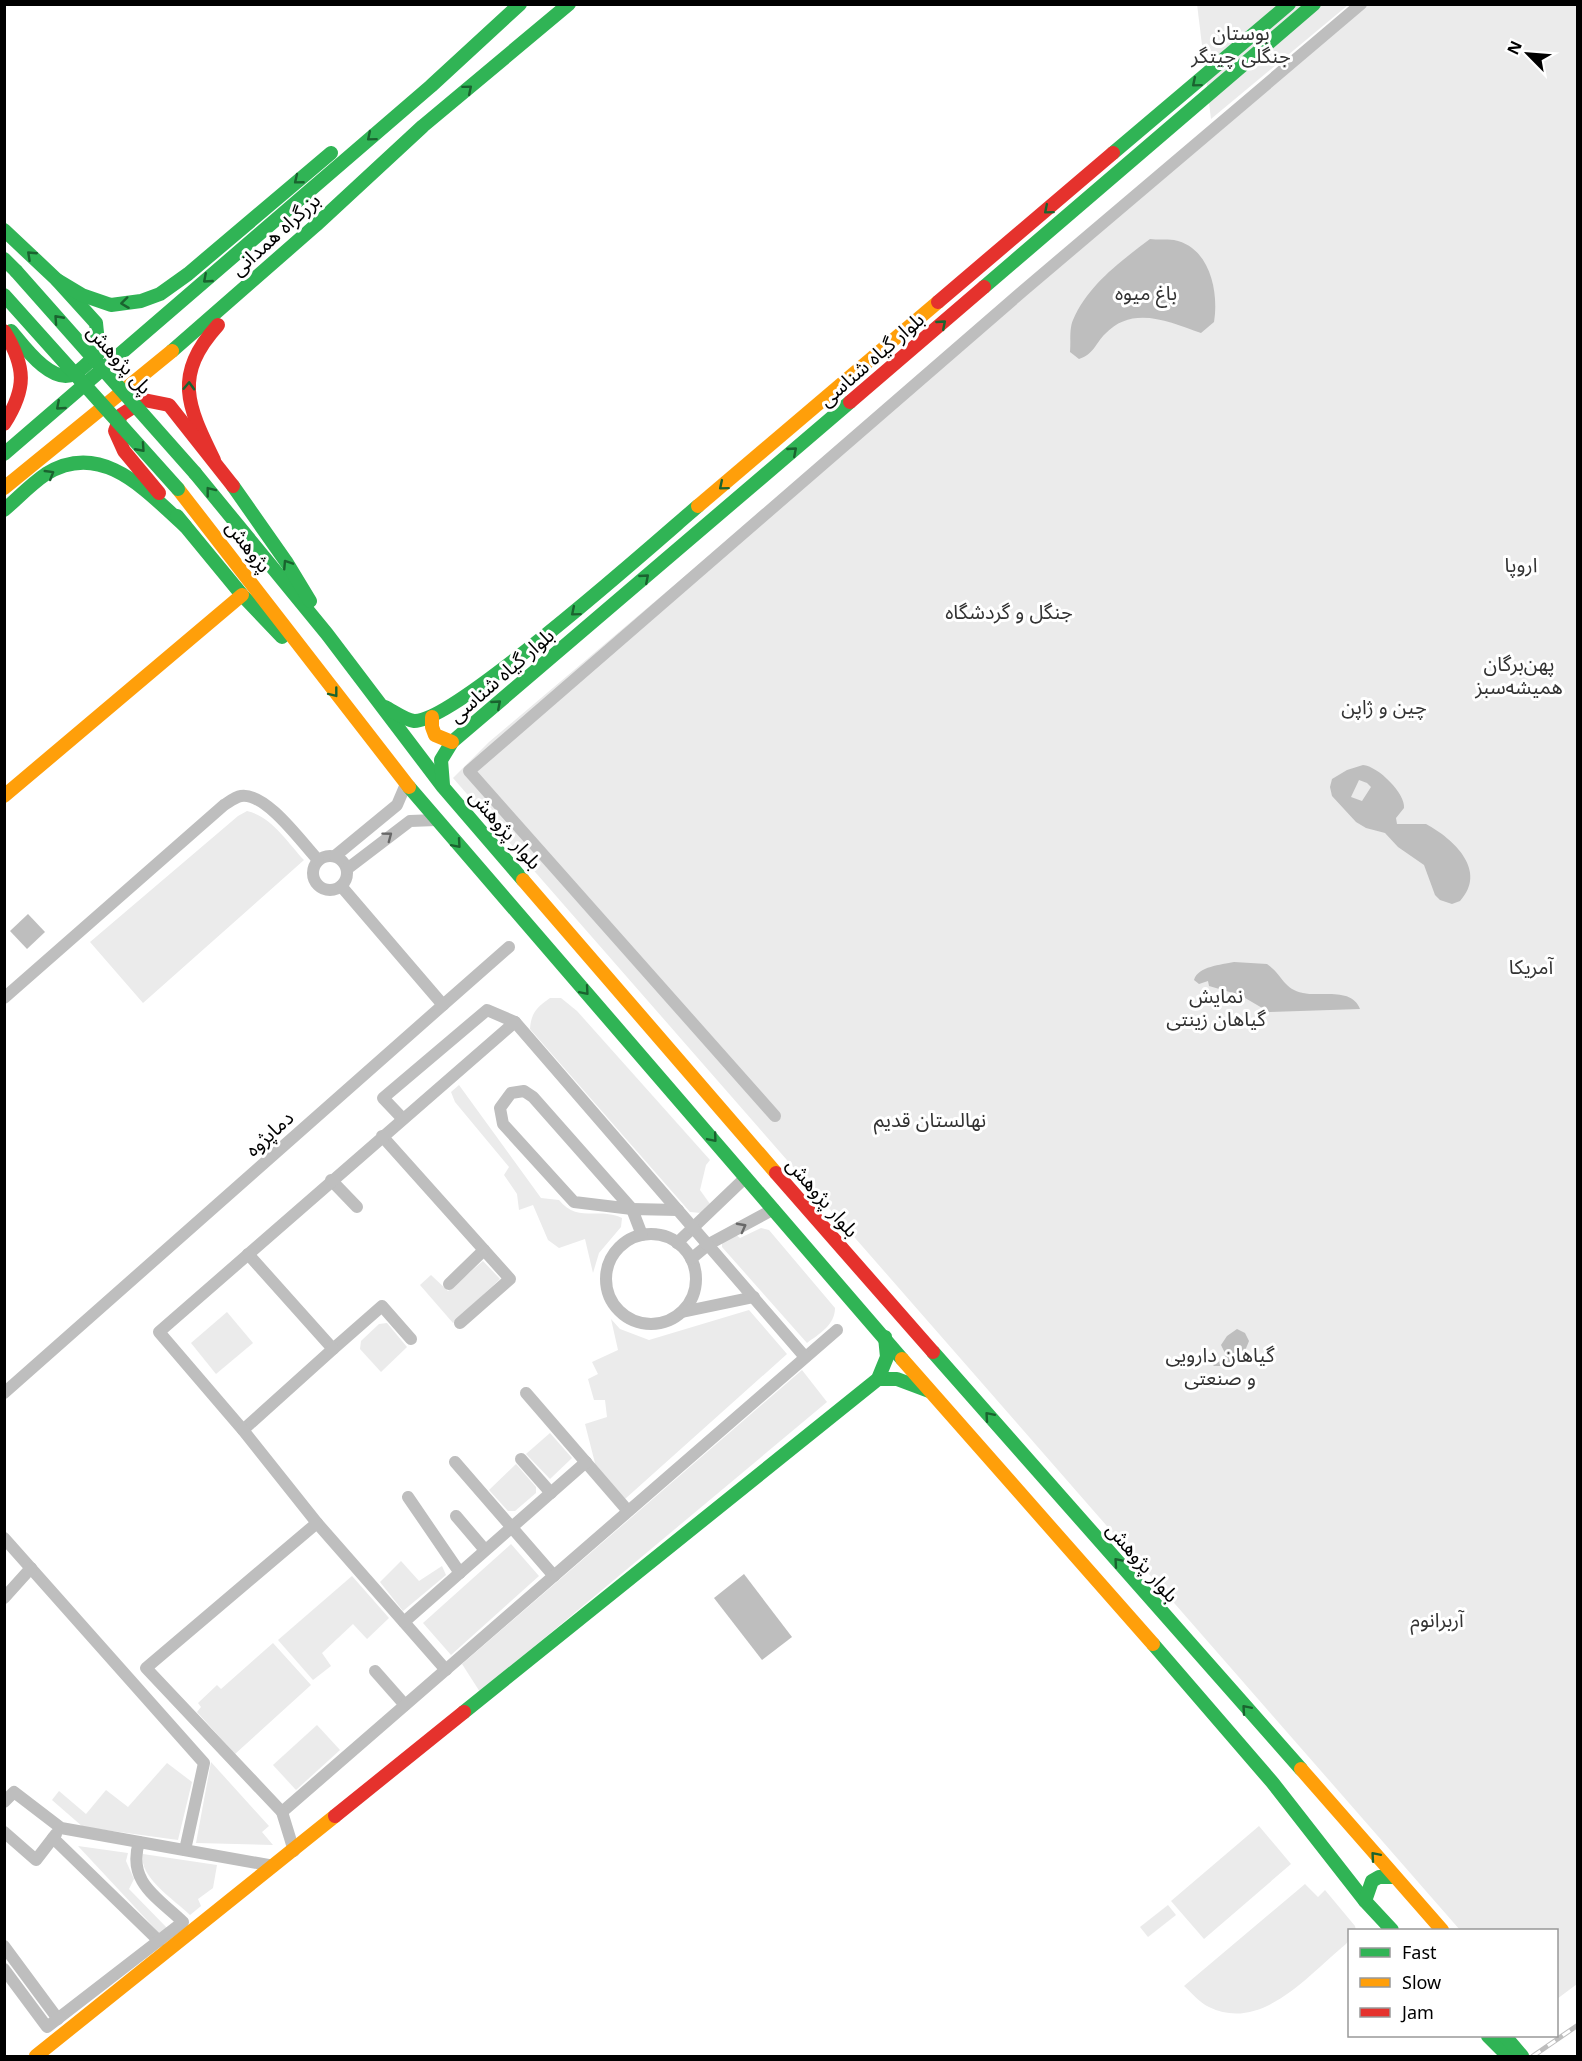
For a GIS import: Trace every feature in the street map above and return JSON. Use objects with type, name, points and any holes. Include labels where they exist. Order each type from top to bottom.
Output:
[{"type":"main road","name":"بزرگراه همدانی","points":[[4,454],[431,86],[520,4]]},
{"type":"main road","name":"بزرگراه همدانی","points":[[4,488],[140,379],[307,233],[423,126],[568,4]]},
{"type":"main road","name":"بلوار گیاه شناسی","points":[[432,717],[524,654],[1289,4]]},
{"type":"main road","name":"بلوار گیاه شناسی","points":[[452,742],[1314,4]]},
{"type":"main road","points":[[57,280],[82,295],[111,305],[141,302],[160,294],[188,274],[253,217],[375,118],[431,86]]},
{"type":"main road","points":[[214,460],[192,415],[189,401],[190,366],[204,338],[401,160],[423,126]]},
{"type":"main road","points":[[4,230],[57,280],[96,323],[99,353],[73,375],[56,375],[38,361],[4,323]]},
{"type":"main road","name":"پل پژوهش","points":[[4,259],[195,472]]},
{"type":"main road","name":"پژوهش","points":[[4,295],[178,489],[287,628],[315,668]]},
{"type":"main road","points":[[4,332],[18,352],[21,384],[19,403],[4,424]]},
{"type":"main road","points":[[327,634],[287,563],[214,460],[169,405],[144,400],[121,415],[115,431],[118,442],[242,595],[315,668],[436,820],[934,1394],[1117,1601],[1264,1773],[1365,1901],[1391,1929]]},
{"type":"main road","points":[[4,510],[51,471],[75,463],[93,462],[122,470],[185,526]]},
{"type":"main road","name":"بلوار پژوهش","points":[[195,472],[327,634],[443,787],[774,1171],[1440,1929]]},
{"type":"main road","points":[[4,796],[242,595]]},
{"type":"main road","points":[[379,704],[412,721],[432,717],[431,726],[434,735],[441,740],[452,742],[441,760],[443,787]]},
{"type":"main road","points":[[36,2056],[294,1851],[878,1379],[887,1357],[885,1337]]},
{"type":"main road","points":[[878,1379],[897,1379],[934,1394]]},
{"type":"main road","points":[[1365,1901],[1372,1881],[1379,1877],[1394,1877]]},
{"type":"main road","points":[[1490,2037],[1522,2056]]},
{"type":"street","points":[[775,1116],[470,771],[1032,282],[1361,4]]},
{"type":"street","points":[[336,856],[397,805],[406,784]]},
{"type":"street","points":[[4,998],[224,805],[240,796],[253,796],[270,808],[318,860]]},
{"type":"street","points":[[347,869],[336,856],[329,855],[318,860],[313,877],[319,887],[330,891],[341,886],[345,881],[347,869],[410,821],[436,820]]},
{"type":"street","points":[[341,886],[443,1005]]},
{"type":"street","name":"دماپژوه","points":[[4,1393],[508,947]]},
{"type":"street","points":[[403,1119],[383,1098],[487,1010],[515,1022],[805,1357]]},
{"type":"street","points":[[446,1670],[317,1523],[243,1430],[159,1332],[515,1022]]},
{"type":"street","points":[[642,1235],[632,1209],[532,1097],[524,1091],[511,1093],[500,1108],[503,1124],[574,1202],[632,1209],[678,1210]]},
{"type":"street","points":[[382,1136],[510,1279],[460,1323]]},
{"type":"street","points":[[677,1244],[746,1177]]},
{"type":"street","points":[[331,1180],[357,1207]]},
{"type":"street","points":[[691,1259],[709,1244],[774,1209]]},
{"type":"street","points":[[681,1312],[690,1301],[695,1287],[695,1272],[691,1259],[677,1244],[656,1234],[642,1235],[628,1240],[616,1250],[608,1263],[605,1278],[608,1294],[615,1307],[625,1317],[639,1323],[662,1323],[681,1312],[754,1297]]},
{"type":"street","points":[[448,1284],[484,1250]]},
{"type":"street","points":[[248,1254],[333,1349]]},
{"type":"street","points":[[243,1430],[382,1306],[411,1339]]},
{"type":"street","points":[[282,1812],[837,1330]]},
{"type":"street","points":[[526,1393],[627,1511]]},
{"type":"street","points":[[521,1459],[551,1493]]},
{"type":"street","points":[[455,1462],[554,1576]]},
{"type":"street","points":[[404,1622],[586,1462]]},
{"type":"street","points":[[408,1497],[460,1573]]},
{"type":"street","points":[[456,1516],[486,1550]]},
{"type":"street","points":[[294,1851],[282,1812],[146,1668],[317,1523]]},
{"type":"street","points":[[4,1538],[204,1763],[185,1850]]},
{"type":"street","points":[[4,1598],[31,1568]]},
{"type":"street","points":[[375,1671],[405,1705]]},
{"type":"street","points":[[4,1802],[14,1792],[57,1833],[159,1941]]},
{"type":"street","points":[[4,1832],[36,1860],[57,1833]]},
{"type":"street","points":[[57,1833],[139,1842],[274,1866]]},
{"type":"street","points":[[4,1969],[47,2027],[183,1922],[136,1874],[135,1857],[139,1842]]},
{"type":"street","points":[[4,1946],[58,2019]]},
{"type":"green space","name":"بوستان جنگلی چیتگر","points":[[1197,4],[1348,5],[1211,119]]},
{"type":"green space","points":[[1359,5],[1577,5],[1577,1984],[1558,1998],[1558,1929],[1459,1929],[453,778],[489,742]]},
{"type":"green space","points":[[247,811],[272,824],[304,860],[143,1003],[90,942],[238,816]]},
{"type":"green space","points":[[550,998],[561,998],[577,1011],[710,1160],[706,1165],[700,1190],[710,1204],[701,1213],[690,1212],[530,1029],[535,1011]]},
{"type":"green space","points":[[459,1085],[541,1198],[559,1200],[566,1207],[581,1213],[605,1214],[622,1218],[621,1227],[599,1253],[593,1273],[585,1239],[559,1248],[548,1240],[533,1205],[519,1210],[517,1194],[504,1175],[509,1167],[455,1102],[451,1092]]},
{"type":"green space","points":[[761,1228],[769,1230],[835,1308],[829,1324],[807,1343],[722,1247],[722,1241],[735,1234],[740,1238]]},
{"type":"green space","points":[[483,1261],[500,1279],[453,1323],[420,1285],[431,1275],[448,1291]]},
{"type":"green space","points":[[749,1310],[787,1354],[625,1499],[596,1467],[585,1424],[607,1417],[605,1400],[594,1400],[588,1379],[598,1374],[592,1362],[618,1350],[611,1319],[620,1329],[649,1340]]},
{"type":"green space","points":[[227,1312],[253,1343],[216,1374],[191,1343]]},
{"type":"green space","points":[[387,1323],[407,1347],[381,1372],[360,1349],[361,1341],[379,1324]]},
{"type":"green space","points":[[802,1370],[827,1402],[480,1692],[462,1664]]},
{"type":"green space","points":[[550,1433],[572,1458],[550,1479],[526,1454]]},
{"type":"green space","points":[[516,1464],[536,1487],[536,1493],[515,1511],[508,1511],[489,1490]]},
{"type":"green space","points":[[511,1544],[539,1576],[451,1655],[423,1623]]},
{"type":"green space","points":[[401,1561],[419,1581],[442,1566],[446,1575],[403,1611],[380,1582]]},
{"type":"green space","points":[[352,1576],[389,1618],[367,1639],[353,1624],[322,1653],[331,1666],[313,1680],[278,1640]]},
{"type":"green space","points":[[273,1643],[311,1685],[235,1754],[197,1712],[201,1707],[198,1703],[217,1685],[221,1689]]},
{"type":"green space","points":[[317,1725],[340,1750],[296,1790],[273,1765]]},
{"type":"green space","points":[[211,1762],[269,1826],[262,1832],[273,1845],[196,1843]]},
{"type":"green space","points":[[167,1763],[192,1782],[178,1840],[83,1827],[52,1800],[59,1791],[86,1814],[106,1790],[128,1807]]},
{"type":"green space","points":[[1259,1826],[1291,1864],[1204,1939],[1171,1901]]},
{"type":"green space","points":[[78,1846],[128,1853],[126,1861],[134,1879],[129,1889],[168,1929],[160,1934]]},
{"type":"green space","points":[[143,1854],[217,1865],[213,1888],[198,1899],[201,1906],[190,1915],[159,1888],[146,1871]]},
{"type":"green space","points":[[1305,1884],[1318,1897],[1325,1890],[1355,1926],[1356,1929],[1348,1929],[1346,1944],[1300,1984],[1266,2006],[1248,2012],[1229,2013],[1209,2007],[1184,1986]]},
{"type":"green space","points":[[1168,1905],[1176,1915],[1148,1937],[1140,1927]]},
{"type":"shaded area","points":[[1150,239],[1174,240],[1186,244],[1204,261],[1213,285],[1214,322],[1201,333],[1163,320],[1139,318],[1127,320],[1116,325],[1105,334],[1091,352],[1079,359],[1070,352],[1072,324],[1079,307],[1106,275]]},
{"type":"shaded area","points":[[1363,765],[1376,770],[1401,796],[1404,808],[1396,818],[1397,824],[1426,824],[1437,830],[1456,847],[1469,867],[1470,878],[1468,890],[1460,901],[1452,904],[1440,900],[1435,895],[1424,865],[1398,847],[1385,833],[1366,828],[1356,822],[1332,796],[1330,787],[1332,779],[1347,770]],"holes":[[[1359,780],[1371,787],[1362,801],[1351,797]]]},
{"type":"shaded area","points":[[28,914],[45,932],[27,949],[10,931]]},
{"type":"shaded area","points":[[1234,962],[1267,964],[1296,991],[1310,994],[1343,995],[1356,1002],[1360,1009],[1269,1012],[1240,995],[1209,986],[1208,981],[1199,984],[1194,980],[1196,975],[1205,969]]},
{"type":"shaded area","points":[[1237,1329],[1245,1333],[1249,1341],[1242,1358],[1231,1366],[1214,1366],[1212,1364],[1219,1362],[1226,1355],[1221,1345],[1227,1336]]},
{"type":"shaded area","points":[[744,1574],[792,1637],[762,1660],[714,1598]]},
{"type":"railway","points":[[1533,2056],[1578,2025]]},
{"type":"traffic: fast","points":[[4,454],[431,86],[520,4]]},
{"type":"traffic: fast","points":[[172,351],[316,225],[423,126],[569,4]]},
{"type":"traffic: fast","points":[[1113,153],[1289,4]]},
{"type":"traffic: fast","points":[[984,287],[1314,4]]},
{"type":"traffic: fast","points":[[57,280],[82,295],[111,305],[141,301],[160,294],[188,274],[331,153]]},
{"type":"traffic: fast","points":[[4,230],[57,280],[96,323],[99,353],[74,374],[65,376],[56,374],[38,362],[11,331]]},
{"type":"traffic: fast","points":[[4,259],[16,271]]},
{"type":"traffic: fast","points":[[16,271],[195,473]]},
{"type":"traffic: fast","points":[[4,295],[178,489]]},
{"type":"traffic: fast","points":[[443,785],[441,760],[452,742],[850,402]]},
{"type":"traffic: fast","points":[[4,510],[46,474],[66,465],[86,463],[105,466],[122,474],[139,485],[185,526]]},
{"type":"traffic: fast","points":[[195,473],[327,634],[443,787],[523,880]]},
{"type":"traffic: fast","points":[[233,486],[287,563],[310,601]]},
{"type":"traffic: fast","points":[[385,707],[414,721],[436,714],[469,693],[556,627],[698,506]]},
{"type":"traffic: fast","points":[[177,516],[242,595],[282,637]]},
{"type":"traffic: fast","points":[[409,787],[902,1359]]},
{"type":"traffic: fast","points":[[464,1712],[878,1379],[887,1357],[885,1337]]},
{"type":"traffic: fast","points":[[933,1352],[1301,1769]]},
{"type":"traffic: fast","points":[[878,1379],[897,1379],[929,1391]]},
{"type":"traffic: fast","points":[[1153,1644],[1272,1782],[1365,1901],[1391,1929]]},
{"type":"traffic: fast","points":[[1365,1901],[1372,1881],[1379,1877],[1394,1877]]},
{"type":"traffic: fast","points":[[1489,2037],[1508,2056]]},
{"type":"traffic: fast","points":[[1506,2037],[1522,2056]]},
{"type":"traffic: slow","points":[[698,506],[938,302]]},
{"type":"traffic: slow","points":[[4,488],[172,351]]},
{"type":"traffic: slow","points":[[178,489],[409,787]]},
{"type":"traffic: slow","points":[[4,796],[242,595]]},
{"type":"traffic: slow","points":[[432,717],[435,735],[452,742]]},
{"type":"traffic: slow","points":[[523,880],[776,1173]]},
{"type":"traffic: slow","points":[[902,1359],[1153,1644]]},
{"type":"traffic: slow","points":[[1301,1769],[1441,1929]]},
{"type":"traffic: slow","points":[[36,2056],[335,1816]]},
{"type":"traffic: jam","points":[[938,302],[1113,153]]},
{"type":"traffic: jam","points":[[850,402],[984,287]]},
{"type":"traffic: jam","points":[[214,460],[197,423],[189,391],[190,375],[195,359],[218,325]]},
{"type":"traffic: jam","points":[[4,331],[17,356],[21,378],[17,399],[4,424]]},
{"type":"traffic: jam","points":[[159,493],[124,451],[115,431],[121,415],[144,400],[169,405],[233,486]]},
{"type":"traffic: jam","points":[[776,1173],[933,1352]]},
{"type":"traffic: jam","points":[[335,1816],[464,1712]]},
{"type":"park label","name":"باغ میوه","points":[[1146,292]]},
{"type":"park label","name":"اروپا","points":[[1521,564]]},
{"type":"park label","name":"جنگل و گردشگاه","points":[[1009,611]]},
{"type":"park label","name":"پهن‌برگان همیشه‌سبز","points":[[1519,674]]},
{"type":"park label","name":"چین و ژاپن","points":[[1384,706]]},
{"type":"park label","name":"آمریکا","points":[[1531,966]]},
{"type":"park label","name":"نمایش گیاهان زینتی","points":[[1216,1006]]},
{"type":"park label","name":"نهالستان قدیم","points":[[930,1119]]},
{"type":"park label","name":"گیاهان دارویی و صنعتی","points":[[1220,1366]]},
{"type":"park label","name":"آربرانوم","points":[[1437,1619]]}]
